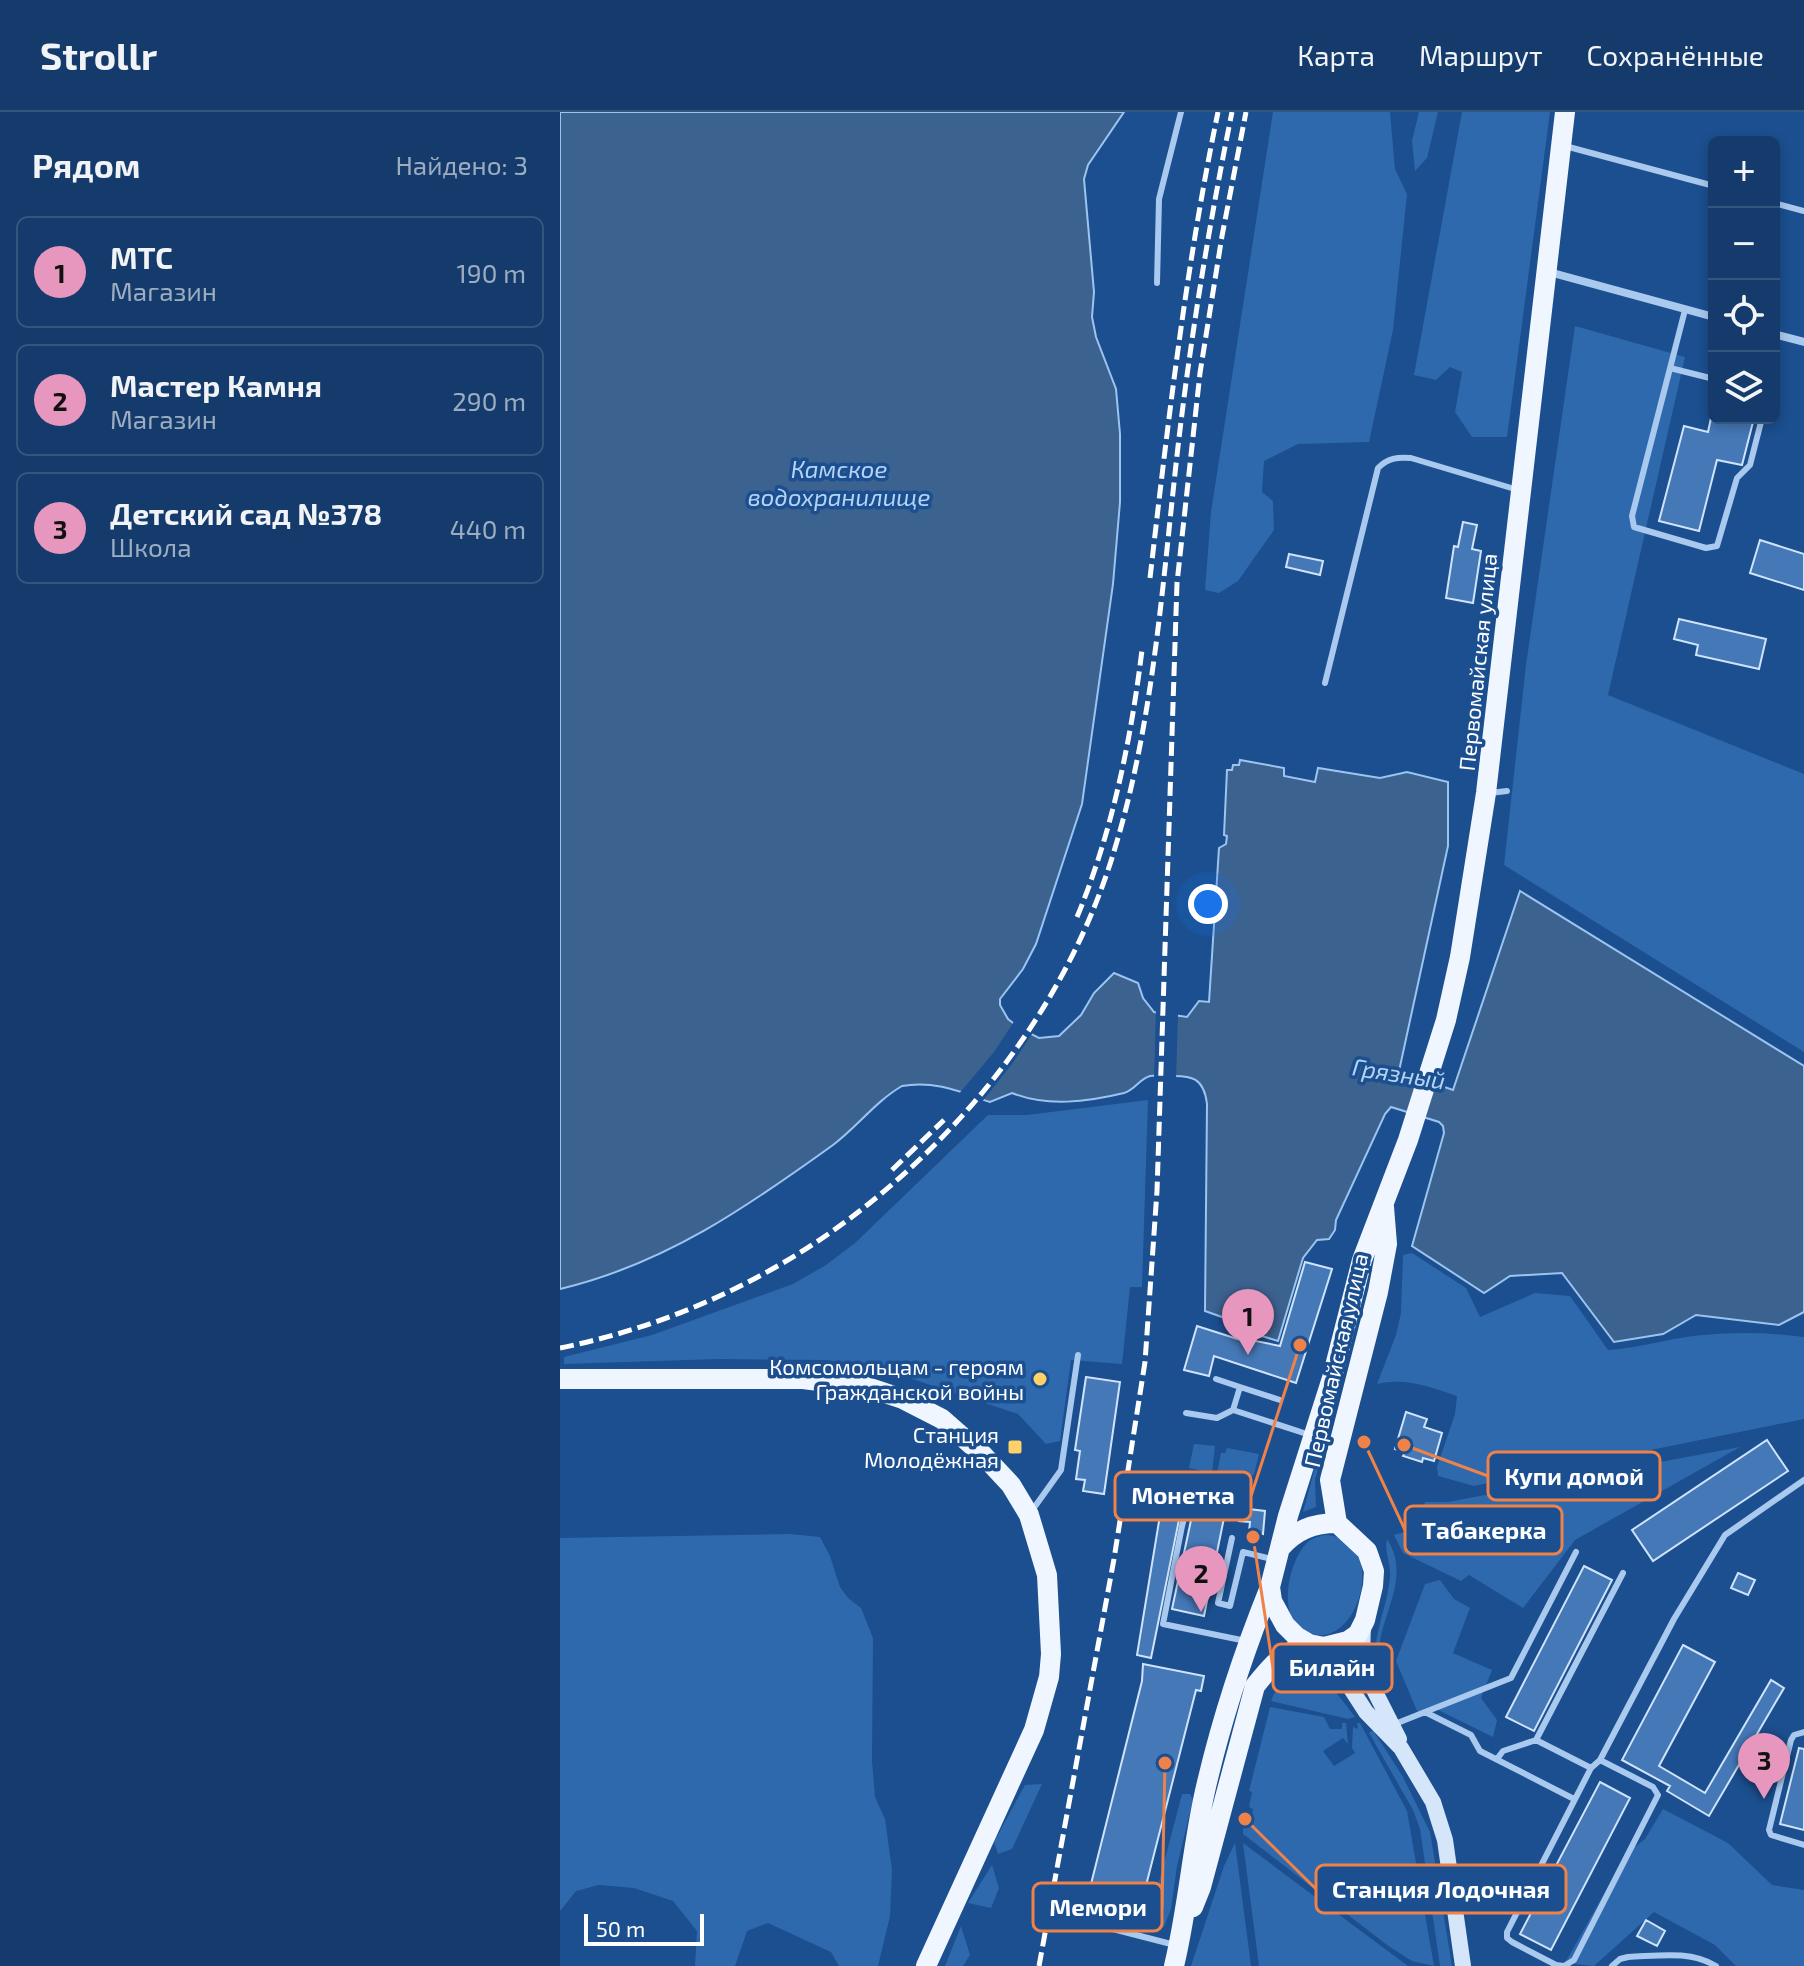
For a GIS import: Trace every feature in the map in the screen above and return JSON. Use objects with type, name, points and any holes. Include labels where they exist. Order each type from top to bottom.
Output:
[{"type":"main road","name":"Первомайская улица","points":[[1278,1555],[1332,1378],[1362,1260],[1384,1207],[1433,1062],[1497,792],[1521,491],[1565,112]]},
{"type":"main road","name":"Первомайская улица","points":[[1337,1523],[1330,1480],[1378,1292],[1387,1244],[1384,1207]]},
{"type":"main road","points":[[560,1379],[803,1379],[844,1382],[885,1392],[927,1409],[967,1440],[999,1470],[1029,1515],[1043,1558],[1049,1597],[1051,1654],[1044,1703],[926,1966]]},
{"type":"main road","points":[[1337,1523],[1371,1559],[1373,1586],[1363,1624],[1358,1634],[1348,1641],[1286,1652],[1272,1663],[1255,1686],[1201,1887],[1179,1947],[1190,1864],[1205,1789],[1230,1693],[1270,1587],[1278,1555],[1291,1536],[1305,1528],[1315,1524],[1337,1523]]},
{"type":"main road","points":[[1270,1587],[1277,1614],[1297,1637],[1316,1646]]},
{"type":"street","points":[[1548,272],[1708,316]]},
{"type":"street","points":[[1780,336],[1804,342]]},
{"type":"street","points":[[1363,1624],[1362,1657],[1367,1676],[1401,1748],[1433,1802],[1445,1840],[1463,1966]]},
{"type":"street","points":[[1316,1646],[1366,1712],[1401,1748]]},
{"type":"lane","points":[[1157,283],[1159,199],[1181,112]]},
{"type":"lane","points":[[1562,145],[1708,184]]},
{"type":"lane","points":[[1780,205],[1804,211]]},
{"type":"lane","points":[[1685,310],[1632,516],[1634,527],[1706,548],[1717,546],[1737,478],[1750,465],[1760,424]]},
{"type":"lane","points":[[1670,368],[1708,378]]},
{"type":"lane","points":[[1325,683],[1378,468],[1385,461],[1397,457],[1411,458],[1521,491]]},
{"type":"lane","points":[[1029,1515],[1061,1470],[1078,1355]]},
{"type":"lane","points":[[1216,1379],[1280,1400]]},
{"type":"lane","points":[[1233,1410],[1240,1387]]},
{"type":"lane","points":[[1186,1413],[1217,1418],[1233,1410],[1313,1436]]},
{"type":"lane","points":[[1600,1760],[1653,1787],[1658,1795],[1574,1960],[1564,1966],[1556,1965],[1512,1942],[1507,1938],[1507,1932],[1574,1799],[1591,1768],[1600,1760],[1674,1619],[1725,1535],[1804,1480]]},
{"type":"lane","points":[[1191,1492],[1163,1624],[1248,1642]]},
{"type":"lane","points":[[1232,1538],[1218,1603],[1230,1606],[1243,1552]]},
{"type":"lane","points":[[1230,1549],[1278,1555]]},
{"type":"lane","points":[[1392,1725],[1511,1678],[1576,1552]]},
{"type":"lane","points":[[1497,1759],[1503,1751],[1536,1740],[1623,1573]]},
{"type":"lane","points":[[1425,1712],[1471,1735],[1480,1751],[1574,1799]]},
{"type":"lane","points":[[1804,1732],[1794,1735],[1791,1740],[1769,1830],[1771,1835],[1804,1845]]},
{"type":"lane","points":[[1536,1740],[1591,1768]]},
{"type":"lane","points":[[1109,1928],[1179,1947]]},
{"type":"lane","points":[[1612,1966],[1628,1957],[1685,1955],[1696,1956],[1716,1966]]},
{"type":"shaded area","points":[[1273,112],[1390,112],[1395,169],[1407,194],[1393,330],[1369,442],[1298,444],[1264,461],[1262,492],[1273,501],[1274,530],[1238,581],[1219,593],[1205,590],[1211,512]]},
{"type":"shaded area","points":[[1419,112],[1438,112],[1427,158],[1415,171],[1412,141]]},
{"type":"shaded area","points":[[1462,112],[1550,112],[1507,437],[1472,437],[1455,412],[1462,372],[1450,367],[1436,380],[1414,375]]},
{"type":"shaded area","points":[[1575,326],[1685,357],[1608,695],[1804,774],[1804,1052],[1504,865],[1526,665]]},
{"type":"shaded area","points":[[1148,1100],[1142,1287],[1130,1287],[1122,1364],[1071,1360],[1060,1441],[1046,1444],[1018,1414],[879,1368],[849,1363],[718,1359],[564,1364],[564,1357],[652,1335],[793,1284],[826,1265],[855,1243],[988,1115],[1027,1115]]},
{"type":"shaded area","points":[[1412,1253],[1466,1288],[1480,1317],[1535,1293],[1570,1296],[1608,1350],[1721,1334],[1762,1333],[1804,1337],[1804,1419],[1474,1486],[1438,1476],[1437,1467],[1455,1414],[1457,1396],[1407,1382],[1377,1384],[1401,1313],[1403,1255]]},
{"type":"shaded area","points":[[1335,1394],[1338,1395],[1315,1480],[1316,1507],[1303,1512]]},
{"type":"shaded area","points":[[1194,1444],[1215,1446],[1212,1473],[1189,1468]]},
{"type":"shaded area","points":[[1740,1447],[1575,1540],[1523,1608],[1469,1575],[1461,1581],[1403,1553],[1394,1535],[1415,1529],[1425,1502],[1448,1502]]},
{"type":"shaded area","points":[[1227,1448],[1259,1454],[1254,1475],[1236,1479],[1217,1474],[1221,1453],[1225,1453]]},
{"type":"shaded area","points":[[790,1534],[820,1537],[840,1587],[861,1608],[873,1638],[872,1761],[875,1797],[885,1819],[892,1870],[890,1916],[878,1966],[839,1966],[831,1952],[768,1923],[747,1931],[735,1966],[695,1966],[697,1931],[673,1901],[634,1888],[599,1885],[576,1891],[560,1911],[560,1538]]},
{"type":"shaded area","points":[[1324,1535],[1346,1541],[1358,1556],[1362,1576],[1359,1598],[1350,1617],[1336,1631],[1319,1635],[1299,1627],[1289,1609],[1288,1597],[1291,1572],[1301,1551],[1311,1540]]},
{"type":"shaded area","points":[[1387,1539],[1397,1571],[1379,1649],[1380,1664],[1390,1688],[1385,1689],[1376,1660],[1376,1647],[1390,1577]]},
{"type":"shaded area","points":[[1440,1580],[1454,1599],[1470,1608],[1453,1653],[1492,1670],[1481,1698],[1497,1720],[1493,1737],[1430,1706],[1420,1718],[1396,1661],[1425,1584]]},
{"type":"shaded area","points":[[1293,1673],[1304,1673],[1322,1680],[1355,1717],[1348,1719],[1271,1701],[1278,1685]]},
{"type":"shaded area","points":[[1270,1707],[1324,1717],[1330,1729],[1342,1729],[1342,1723],[1346,1723],[1348,1744],[1343,1738],[1323,1751],[1334,1766],[1355,1753],[1352,1748],[1353,1727],[1358,1729],[1357,1723],[1360,1723],[1407,1811],[1434,1966],[1412,1961],[1387,1945],[1243,1834],[1243,1828],[1250,1826],[1253,1809],[1249,1807],[1252,1792],[1249,1791]]},
{"type":"shaded area","points":[[1373,1730],[1403,1777],[1430,1832],[1452,1966],[1440,1966],[1420,1829],[1413,1810],[1369,1733]]},
{"type":"shaded area","points":[[1042,1784],[1012,1849],[998,1854],[994,1842],[1025,1785]]},
{"type":"shaded area","points":[[1182,1794],[1190,1794],[1193,1800],[1177,1866],[1171,1909],[1164,1927],[1146,1931]]},
{"type":"shaded area","points":[[1663,1809],[1728,1843],[1772,1885],[1804,1890],[1804,1966],[1736,1966],[1715,1945],[1654,1912],[1594,1966],[1565,1963],[1627,1853],[1645,1839]]},
{"type":"shaded area","points":[[1235,1843],[1251,1966],[1191,1966],[1224,1866]]},
{"type":"shaded area","points":[[1243,1843],[1408,1966],[1259,1966]]},
{"type":"shaded area","points":[[992,1865],[999,1888],[991,1908],[968,1903]]},
{"type":"shaded area","points":[[961,1926],[970,1955],[963,1966],[945,1966]]},
{"type":"water","name":"Камское водохранилище","points":[[560,112],[1124,112],[1088,165],[1084,179],[1094,292],[1092,317],[1096,337],[1116,389],[1120,434],[1120,502],[1113,584],[1082,804],[1036,944],[1023,969],[1000,999],[1000,1005],[1008,1019],[1039,1038],[1059,1036],[1081,1015],[1094,993],[1114,973],[1138,983],[1143,998],[1154,1012],[1187,1017],[1199,1001],[1209,1002],[1219,848],[1226,844],[1227,836],[1224,835],[1227,770],[1239,765],[1240,760],[1284,768],[1284,776],[1315,782],[1318,768],[1380,778],[1407,772],[1448,782],[1448,846],[1399,1071],[1453,1090],[1520,891],[1804,1066],[1804,1312],[1779,1325],[1696,1315],[1663,1334],[1614,1342],[1562,1273],[1510,1276],[1484,1293],[1412,1246],[1444,1133],[1443,1126],[1391,1107],[1336,1220],[1335,1230],[1329,1239],[1317,1240],[1303,1258],[1278,1341],[1249,1332],[1250,1327],[1205,1311],[1207,1104],[1200,1083],[1177,1076],[1150,1076],[1124,1093],[1067,1102],[1039,1100],[1012,1093],[990,1102],[936,1086],[902,1086],[833,1145],[704,1231],[635,1265],[560,1289]]},
{"type":"pier","points":[[1156,1009],[1178,1013],[1176,1080],[1154,1080]]},
{"type":"pier","points":[[1015,1020],[1034,1031],[1012,1064],[981,1103],[958,1095],[994,1052]]},
{"type":"building","points":[[1710,424],[1752,424],[1742,465],[1717,460],[1699,531],[1659,521],[1684,426],[1708,432]]},
{"type":"building","points":[[1463,522],[1477,525],[1472,549],[1481,551],[1473,603],[1446,598],[1454,546],[1458,547]]},
{"type":"building","points":[[1760,540],[1804,554],[1804,590],[1750,573]]},
{"type":"building","points":[[1289,554],[1323,561],[1320,575],[1286,567]]},
{"type":"building","points":[[1679,619],[1766,639],[1759,669],[1696,655],[1698,645],[1674,639]]},
{"type":"building","points":[[1305,1262],[1332,1269],[1296,1383],[1214,1356],[1209,1376],[1184,1370],[1197,1326],[1244,1341],[1280,1346]]},
{"type":"building","points":[[1086,1377],[1120,1382],[1104,1494],[1083,1491],[1085,1480],[1076,1479],[1080,1451],[1075,1450]]},
{"type":"building","points":[[1406,1412],[1427,1419],[1424,1427],[1442,1433],[1434,1461],[1423,1458],[1422,1462],[1403,1456],[1405,1452],[1395,1449]]},
{"type":"building","points":[[1767,1440],[1788,1471],[1653,1561],[1632,1530]]},
{"type":"building","points":[[1163,1497],[1183,1500],[1151,1658],[1137,1655]]},
{"type":"building","points":[[1196,1497],[1215,1500],[1224,1518],[1204,1616],[1172,1609]]},
{"type":"building","points":[[1240,1508],[1265,1511],[1263,1534],[1249,1532],[1250,1522],[1239,1521]]},
{"type":"building","points":[[1584,1566],[1612,1580],[1534,1731],[1506,1717]]},
{"type":"building","points":[[1738,1573],[1755,1580],[1748,1595],[1731,1588]]},
{"type":"building","points":[[1683,1645],[1715,1662],[1659,1766],[1705,1793],[1771,1680],[1784,1688],[1709,1816],[1667,1791],[1670,1786],[1622,1760]]},
{"type":"building","points":[[1143,1664],[1204,1676],[1201,1691],[1196,1690],[1140,1909],[1088,1896],[1142,1681]]},
{"type":"building","points":[[1799,1748],[1804,1749],[1804,1830],[1780,1824]]},
{"type":"building","points":[[1600,1782],[1630,1798],[1551,1950],[1520,1934]]},
{"type":"building","points":[[1646,1920],[1665,1931],[1657,1946],[1637,1936]]},
{"type":"railway","points":[[1150,578],[1187,286],[1218,112]]},
{"type":"railway","points":[[560,1348],[647,1325],[731,1291],[809,1247],[846,1221],[921,1158],[958,1120],[993,1080],[1052,993],[1098,898],[1129,798],[1140,747],[1156,644],[1190,356],[1232,112]]},
{"type":"railway","points":[[1039,1966],[1114,1559],[1145,1362],[1157,1191],[1177,583],[1200,373],[1246,112]]},
{"type":"railway","points":[[1077,917],[1110,819],[1132,718],[1142,650]]},
{"type":"railway","points":[[892,1170],[944,1120]]},
{"type":"place","name":"Монетка","points":[[1300,1345]]},
{"type":"place","name":"МТС","points":[[1248,1355]]},
{"type":"place","name":"Комсомольцам - героям Гражданской войны","points":[[1040,1379]]},
{"type":"place","name":"Табакерка","points":[[1364,1442]]},
{"type":"place","name":"Купи домой","points":[[1404,1445]]},
{"type":"place","name":"Станция Молодёжная","points":[[1015,1447]]},
{"type":"place","name":"Билайн","points":[[1253,1537]]},
{"type":"place","name":"Мастер Камня","points":[[1201,1612]]},
{"type":"place","name":"Мемори","points":[[1165,1763]]},
{"type":"place","name":"Детский сад №378","points":[[1764,1799]]},
{"type":"place","name":"Станция Лодочная","points":[[1245,1819]]},
{"type":"water label","name":"Грязный","points":[[1399,1073]]}]
